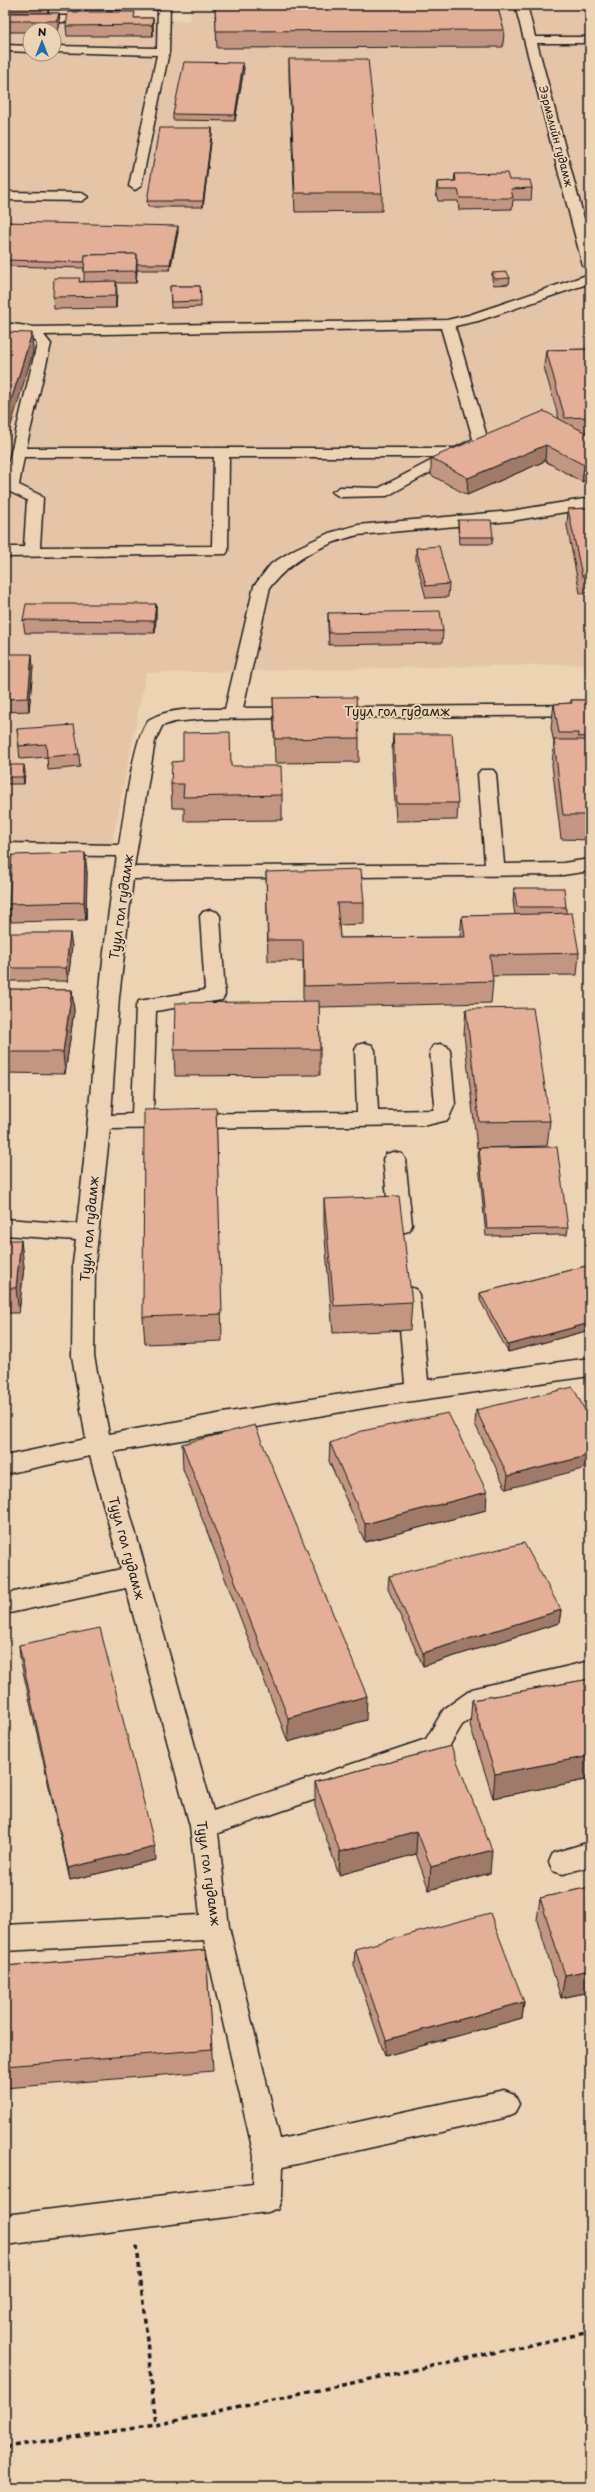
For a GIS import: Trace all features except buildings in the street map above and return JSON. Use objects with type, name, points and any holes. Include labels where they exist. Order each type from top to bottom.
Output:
[{"type":"street","points":[[135,186],[163,52],[160,18],[164,5]]},
{"type":"street","name":"Ээрмэлийн гудамж","points":[[521,5],[578,193],[590,266]]},
{"type":"street","points":[[5,19],[108,18]]},
{"type":"street","points":[[531,40],[590,40]]},
{"type":"street","points":[[5,48],[22,49]]},
{"type":"street","points":[[62,49],[163,52]]},
{"type":"street","points":[[5,196],[82,197]]},
{"type":"street","points":[[5,327],[34,330],[447,324],[473,318],[590,278]]},
{"type":"street","points":[[340,492],[382,493],[481,441],[447,324]]},
{"type":"street","points":[[32,552],[35,498],[11,487],[17,452],[44,344],[34,330]]},
{"type":"street","points":[[17,452],[458,453]]},
{"type":"street","points":[[5,552],[220,551],[222,453]]},
{"type":"street","points":[[233,713],[262,586],[277,567],[301,552],[335,536],[358,530],[511,516],[590,503]]},
{"type":"street","name":"Туул гол гудамж","points":[[134,2213],[267,2196],[269,2156],[215,1927],[204,1826],[99,1445],[84,1356],[84,1263],[100,1122],[109,997],[124,873],[146,741],[155,723],[171,718],[233,713],[590,710]]},
{"type":"street","points":[[487,774],[495,869]]},
{"type":"street","points":[[5,849],[128,851]]},
{"type":"street","points":[[124,873],[563,869],[590,865]]},
{"type":"street","points":[[142,1122],[146,1006],[215,995],[210,916]]},
{"type":"street","points":[[365,1050],[368,1118]]},
{"type":"street","points":[[100,1122],[427,1118],[441,1115],[445,1104],[440,1051]]},
{"type":"street","points":[[394,1159],[403,1246]]},
{"type":"street","points":[[5,1227],[88,1233]]},
{"type":"street","points":[[406,1278],[417,1389]]},
{"type":"street","points":[[5,1465],[99,1445],[417,1389],[590,1367]]},
{"type":"street","points":[[5,1604],[134,1576]]},
{"type":"street","points":[[204,1826],[435,1747],[453,1717],[481,1697],[590,1672]]},
{"type":"street","points":[[563,1862],[590,1854]]},
{"type":"street","points":[[5,1938],[215,1927]]},
{"type":"street","points":[[269,2156],[504,2104]]},
{"type":"street","points":[[5,2230],[134,2213]]},
{"type":"path","points":[[134,2213],[156,2425]]},
{"type":"path","points":[[5,2447],[156,2425],[590,2332]]},
{"type":"shaded area","points":[[190,5],[590,5],[590,664],[146,673],[109,860],[5,859],[5,24],[22,24],[22,62],[62,62],[62,23],[190,20]]}]
